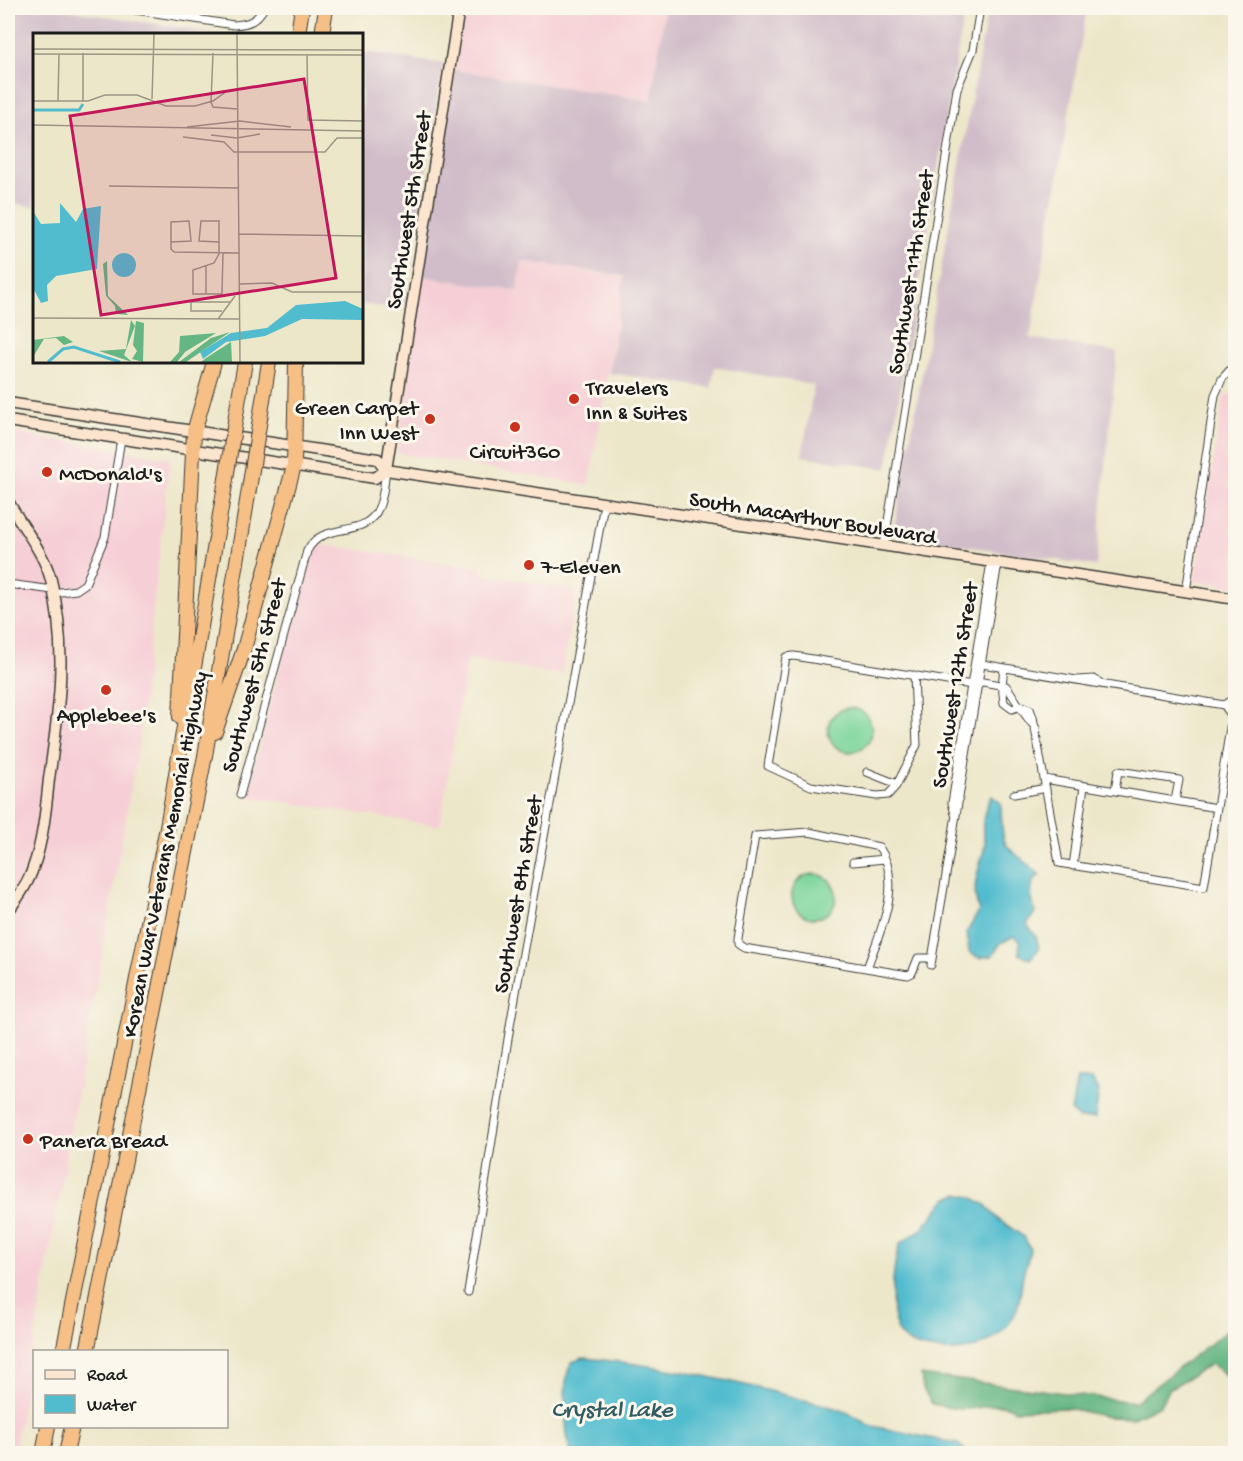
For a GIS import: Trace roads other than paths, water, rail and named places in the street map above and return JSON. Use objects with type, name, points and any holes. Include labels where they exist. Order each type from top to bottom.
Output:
[{"type":"highway","points":[[297,33],[302,8]]},
{"type":"highway","points":[[322,33],[326,8]]},
{"type":"highway","points":[[180,758],[194,432],[214,363]]},
{"type":"highway","name":"Korean War Veterans Memorial Highway","points":[[63,1350],[180,758],[245,363]]},
{"type":"highway","name":"Korean War Veterans Memorial Highway","points":[[87,1350],[205,756],[269,363]]},
{"type":"highway","points":[[205,756],[244,649],[294,466],[296,363]]},
{"type":"highway","points":[[43,1454],[48,1428]]},
{"type":"highway","points":[[66,1454],[72,1428]]},
{"type":"main road","name":"Southwest 5th Street","points":[[386,470],[459,8]]},
{"type":"main road","name":"South MacArthur Boulevard","points":[[9,403],[378,459],[386,470]]},
{"type":"main road","points":[[8,421],[9,403]]},
{"type":"main road","name":"South MacArthur Boulevard","points":[[8,421],[375,478],[386,470],[1236,599]]},
{"type":"main road","points":[[8,501],[44,561],[62,635],[62,667],[46,803],[33,868],[19,897],[8,911]]},
{"type":"street","points":[[123,8],[234,24],[249,24],[264,8]]},
{"type":"street","name":"Southwest 11th Street","points":[[884,546],[957,89],[973,50],[980,8]]},
{"type":"street","points":[[1186,592],[1215,395],[1222,379],[1236,363]]},
{"type":"street","points":[[8,584],[53,591],[76,590],[85,584],[105,537],[121,439]]},
{"type":"street","name":"Southwest 5th Street","points":[[240,795],[307,550],[324,533],[361,528],[372,518],[380,506],[386,470]]},
{"type":"street","name":"Southwest 8th Street","points":[[468,1292],[511,1020],[604,504]]},
{"type":"street","name":"Southwest 12th Street","points":[[975,683],[982,664],[995,562]]},
{"type":"street","name":"Southwest 12th Street","points":[[867,968],[908,975],[912,973],[918,958],[931,961],[955,814],[952,803],[995,562]]},
{"type":"street","points":[[914,675],[917,746],[894,790],[883,796],[811,786],[771,769],[767,760],[786,657],[794,656],[914,675],[1006,686],[1021,706],[1022,714],[1036,728],[1059,863],[1204,887],[1232,716],[1226,707]]},
{"type":"street","points":[[982,664],[1075,680],[1086,677],[1102,684],[1226,707],[1236,704]]},
{"type":"street","points":[[1004,668],[1002,685],[1004,703],[1012,709],[1021,706]]},
{"type":"street","points":[[1226,707],[1236,697]]},
{"type":"street","points":[[1115,791],[1118,771],[1179,780],[1175,801]]},
{"type":"street","points":[[867,772],[897,784]]},
{"type":"street","points":[[1044,779],[1217,807]]},
{"type":"street","points":[[1073,866],[1084,786]]},
{"type":"street","points":[[1014,794],[1046,788]]},
{"type":"street","points":[[809,831],[874,844],[885,859],[891,900],[867,968],[744,948],[738,944],[755,836],[809,831]]},
{"type":"street","points":[[853,862],[885,859]]},
{"type":"water","points":[[992,796],[1001,803],[1003,832],[1008,846],[1040,875],[1033,881],[1031,895],[1035,912],[1027,925],[1036,936],[1039,949],[1030,959],[1019,954],[1020,941],[1014,936],[1001,943],[992,956],[979,958],[969,952],[967,932],[979,911],[975,886],[985,844],[984,818],[987,804]]},
{"type":"water","points":[[1077,1079],[1092,1080],[1099,1090],[1095,1118],[1079,1119],[1071,1111]]},
{"type":"water","points":[[957,1194],[972,1197],[984,1204],[998,1219],[1024,1237],[1030,1248],[1018,1306],[1010,1322],[1002,1331],[983,1344],[960,1351],[916,1346],[900,1334],[896,1326],[892,1303],[895,1264],[900,1244],[923,1228],[946,1199]]},
{"type":"water","name":"Crystal Lake","points":[[583,1358],[665,1369],[774,1392],[836,1408],[868,1425],[958,1444],[968,1453],[571,1453],[566,1421],[566,1381],[572,1362]]},
{"type":"place","name":"Travelers Inn & Suites","points":[[574,399]]},
{"type":"place","name":"Green Carpet Inn West","points":[[430,419]]},
{"type":"place","name":"Circuit360","points":[[515,427]]},
{"type":"place","name":"McDonald's","points":[[47,472]]},
{"type":"place","name":"7-Eleven","points":[[529,565]]},
{"type":"place","name":"Applebee's","points":[[106,690]]},
{"type":"place","name":"Panera Bread","points":[[28,1139]]}]
